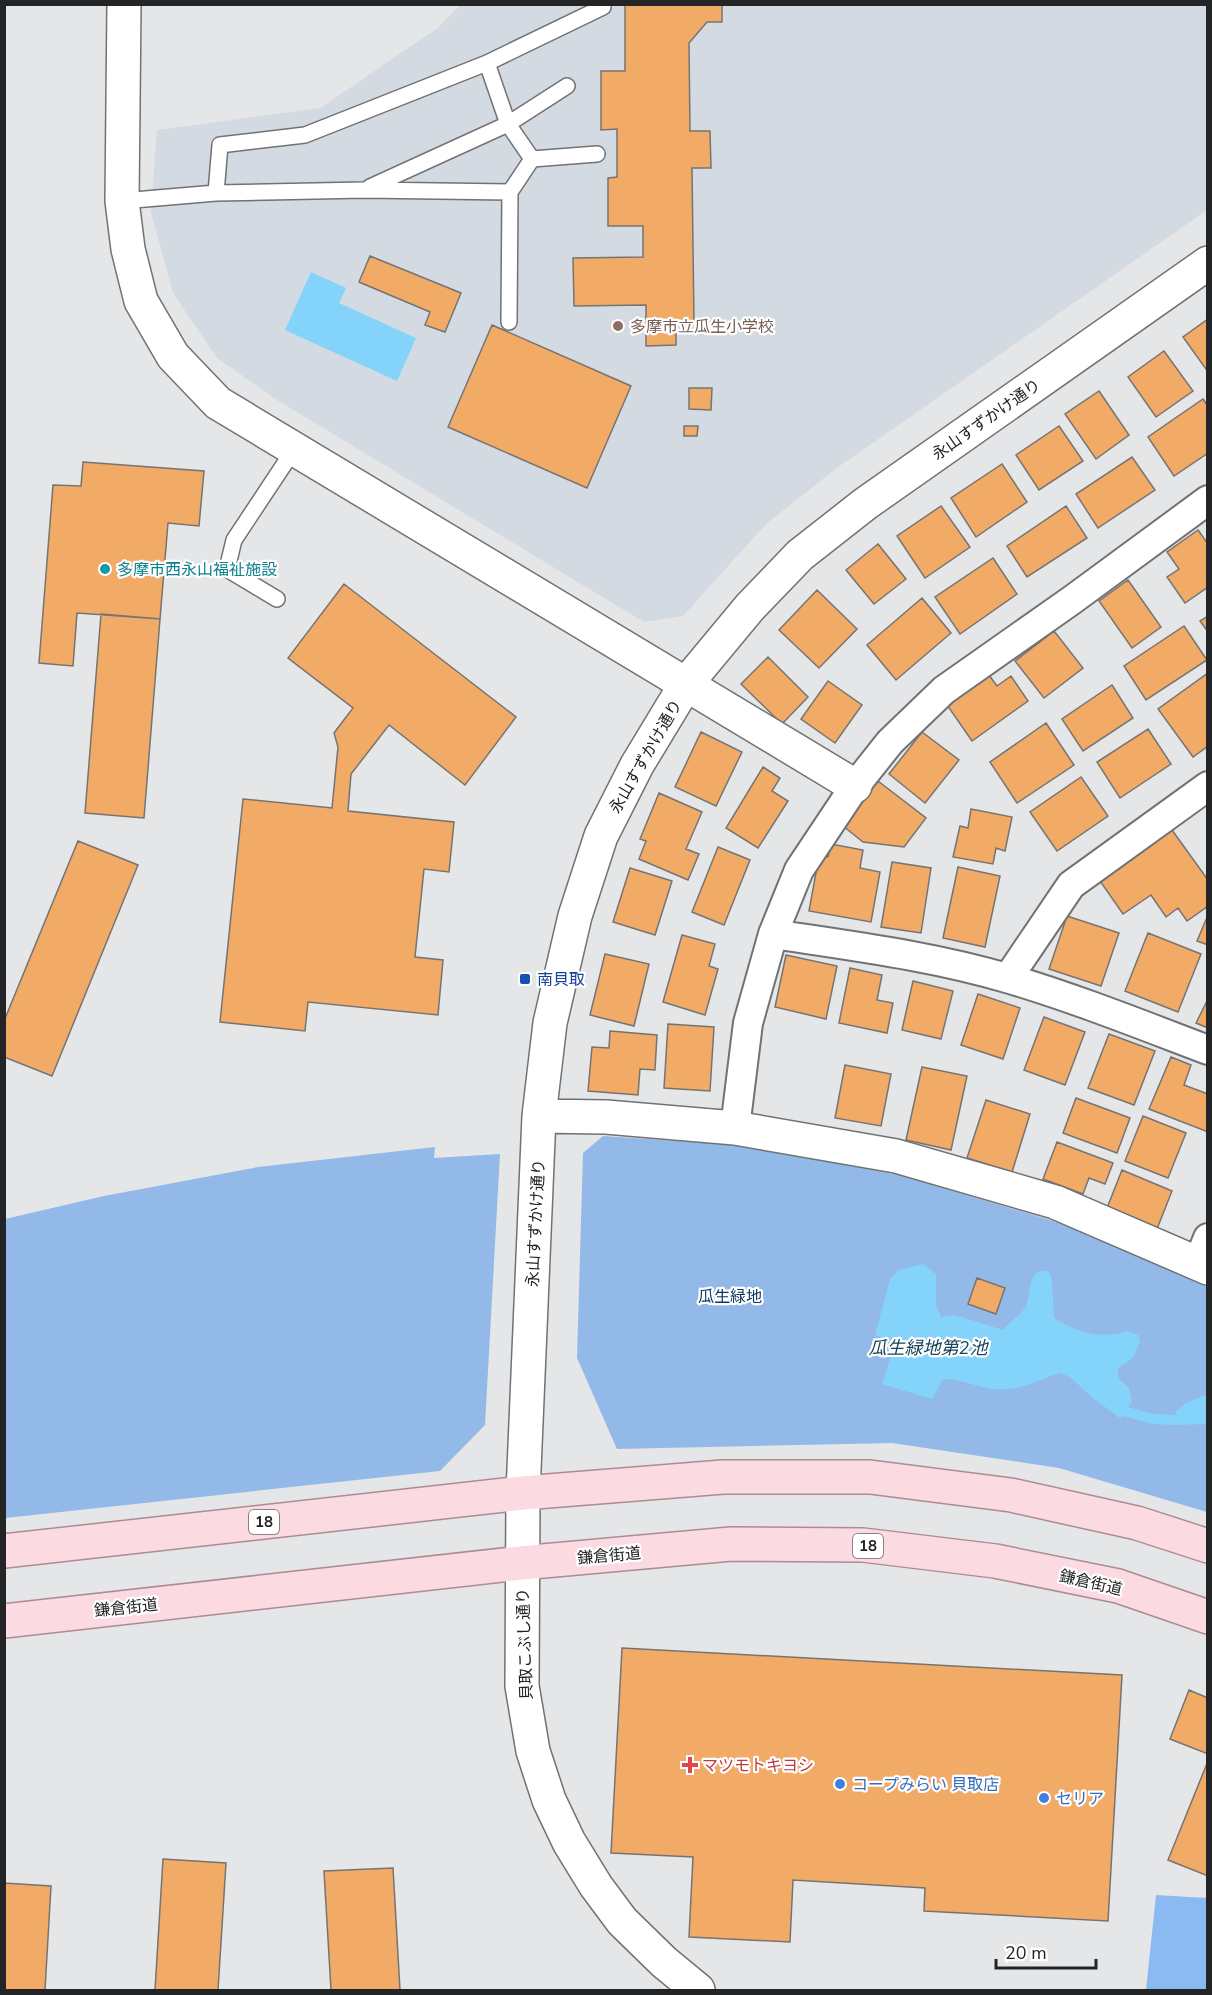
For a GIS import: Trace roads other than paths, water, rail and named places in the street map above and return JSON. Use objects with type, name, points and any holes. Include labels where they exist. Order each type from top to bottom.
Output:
[{"type":"main road","name":"18","points":[[4,1551],[523,1493],[723,1477],[870,1477],[1011,1495],[1137,1523],[1208,1546]]},
{"type":"main road","name":"鎌倉街道","points":[[4,1621],[521,1563],[731,1544],[863,1545],[995,1561],[1118,1586],[1208,1617]]},
{"type":"street","points":[[124,4],[122,201],[128,249],[141,301],[173,356],[218,403],[855,786]]},
{"type":"street","name":"永山すずかけ通り","points":[[521,1563],[539,1116],[550,1023],[575,916],[601,836],[637,765],[686,684],[750,606],[800,555],[865,504],[1208,263]]},
{"type":"street","points":[[735,1128],[748,1023],[772,934],[800,870],[855,786],[890,742],[944,690],[1208,500]]},
{"type":"street","points":[[1008,978],[1071,885],[1208,786]]},
{"type":"street","points":[[772,934],[894,952],[1008,978],[1084,1003],[1208,1050]]},
{"type":"street","points":[[539,1116],[606,1116],[735,1128],[896,1156],[1056,1202],[1204,1256]]},
{"type":"street","name":"貝取こぶし通り","points":[[521,1563],[522,1686],[533,1750],[549,1800],[569,1842],[596,1886],[622,1921],[664,1962],[698,1990]]},
{"type":"lane","points":[[216,193],[220,146],[305,135],[488,63],[603,8]]},
{"type":"lane","points":[[488,63],[508,124],[532,159]]},
{"type":"lane","points":[[364,190],[508,124],[567,86]]},
{"type":"lane","points":[[532,159],[597,154]]},
{"type":"lane","points":[[509,322],[510,192],[532,159]]},
{"type":"lane","points":[[122,201],[216,193],[364,190],[510,192]]},
{"type":"lane","points":[[277,599],[227,569],[234,540],[295,448]]},
{"type":"water","points":[[311,272],[346,288],[339,303],[416,338],[397,381],[285,330]]},
{"type":"water","name":"瓜生緑地第2池","points":[[923,1264],[936,1274],[936,1305],[941,1317],[955,1315],[1003,1330],[1026,1306],[1031,1282],[1036,1273],[1048,1271],[1052,1279],[1054,1318],[1089,1333],[1108,1335],[1127,1331],[1138,1335],[1140,1342],[1133,1358],[1118,1368],[1118,1378],[1129,1388],[1132,1402],[1120,1418],[1070,1377],[1060,1373],[1011,1389],[987,1388],[957,1380],[943,1379],[932,1399],[882,1384],[895,1343],[875,1335],[890,1279],[899,1270]]},
{"type":"water","points":[[1207,1396],[1207,1424],[1177,1425],[1176,1411],[1186,1403]]},
{"type":"waterway","points":[[1124,1411],[1153,1419],[1177,1420]]},
{"type":"place","name":"多摩市立瓜生小学校","points":[[618,326]]},
{"type":"place","name":"多摩市西永山福祉施設","points":[[105,569]]},
{"type":"place","name":"南貝取","points":[[525,979]]},
{"type":"place","name":"マツモトキヨシ","points":[[690,1765]]},
{"type":"place","name":"コープみらい 貝取店","points":[[840,1784]]},
{"type":"place","name":"セリア","points":[[1044,1798]]},
{"type":"park label","name":"瓜生緑地","points":[[730,1296]]}]
